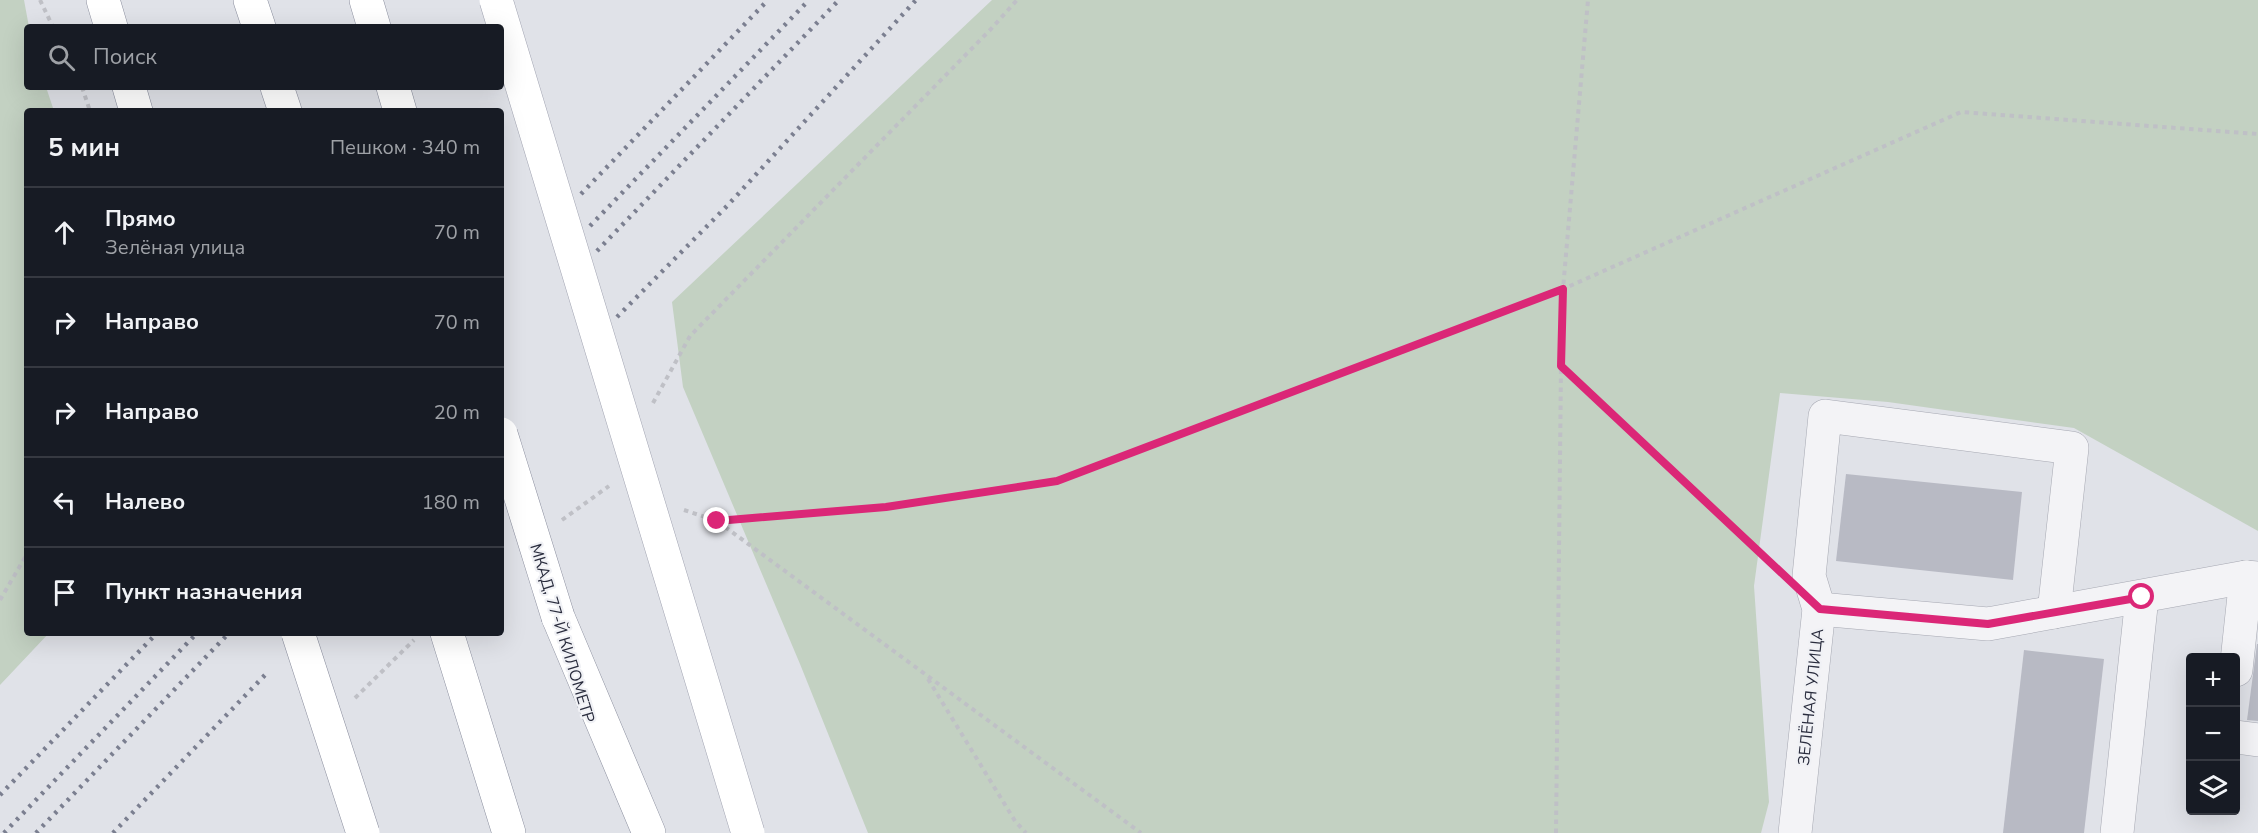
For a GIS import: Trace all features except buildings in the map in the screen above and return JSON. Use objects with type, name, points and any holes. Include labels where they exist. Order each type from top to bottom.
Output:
[{"type":"main road","points":[[104,0],[110,24]]},
{"type":"main road","points":[[250,0],[258,24]]},
{"type":"main road","points":[[366,0],[373,24]]},
{"type":"main road","points":[[496,0],[503,24]]},
{"type":"main road","points":[[504,26],[748,833]]},
{"type":"main road","points":[[130,90],[135,108]]},
{"type":"main road","points":[[278,90],[284,108]]},
{"type":"main road","points":[[394,90],[399,108]]},
{"type":"main road","name":"МКАД, 77-Й КИЛОМЕТР","points":[[504,444],[624,833]]},
{"type":"main road","points":[[558,617],[649,833]]},
{"type":"main road","points":[[299,636],[363,833]]},
{"type":"main road","points":[[448,636],[509,833]]},
{"type":"street","points":[[1820,609],[1809,576],[1825,416],[2072,448],[2054,612]]},
{"type":"street","name":"ЗЕЛЁНАЯ УЛИЦА","points":[[1795,833],[1820,609],[1988,624],[2252,577]]},
{"type":"street","points":[[2238,653],[2252,577]]},
{"type":"street","points":[[2117,833],[2142,597]]},
{"type":"street","points":[[2240,738],[2258,740]]},
{"type":"path","points":[[40,0],[52,24]]},
{"type":"path","points":[[652,406],[690,336],[1017,0]]},
{"type":"path","points":[[1556,833],[1563,289],[1588,0]]},
{"type":"path","points":[[83,90],[89,108]]},
{"type":"path","points":[[717,521],[886,507],[1057,481],[1563,289],[1961,112],[2258,134]]},
{"type":"path","points":[[1561,366],[1820,609]]},
{"type":"path","points":[[554,525],[608,485],[613,475]]},
{"type":"path","points":[[608,485],[618,489]]},
{"type":"path","points":[[673,507],[717,521],[1141,833]]},
{"type":"path","points":[[0,600],[24,559]]},
{"type":"path","points":[[349,704],[419,636]]},
{"type":"path","points":[[926,675],[1016,821],[1026,833]]},
{"type":"green space","points":[[0,0],[24,0],[28,24],[24,24],[24,90],[47,90],[53,108],[24,108],[24,636],[46,636],[0,685]]},
{"type":"green space","points":[[992,0],[2258,0],[2258,531],[2074,428],[1888,402],[1780,393],[1754,586],[1769,802],[1761,833],[868,833],[800,664],[683,387],[672,302]]},
{"type":"railway","points":[[581,194],[768,0]]},
{"type":"railway","points":[[590,226],[809,0]]},
{"type":"railway","points":[[597,251],[839,0]]},
{"type":"railway","points":[[617,317],[728,205],[916,0]]},
{"type":"railway","points":[[0,795],[154,636]]},
{"type":"railway","points":[[4,833],[194,636]]},
{"type":"railway","points":[[36,833],[226,636]]},
{"type":"railway","points":[[113,833],[265,675]]},
{"type":"route","points":[[717,521],[886,507],[1057,481],[1563,289],[1561,366],[1820,609],[1988,624],[2142,597]]}]
